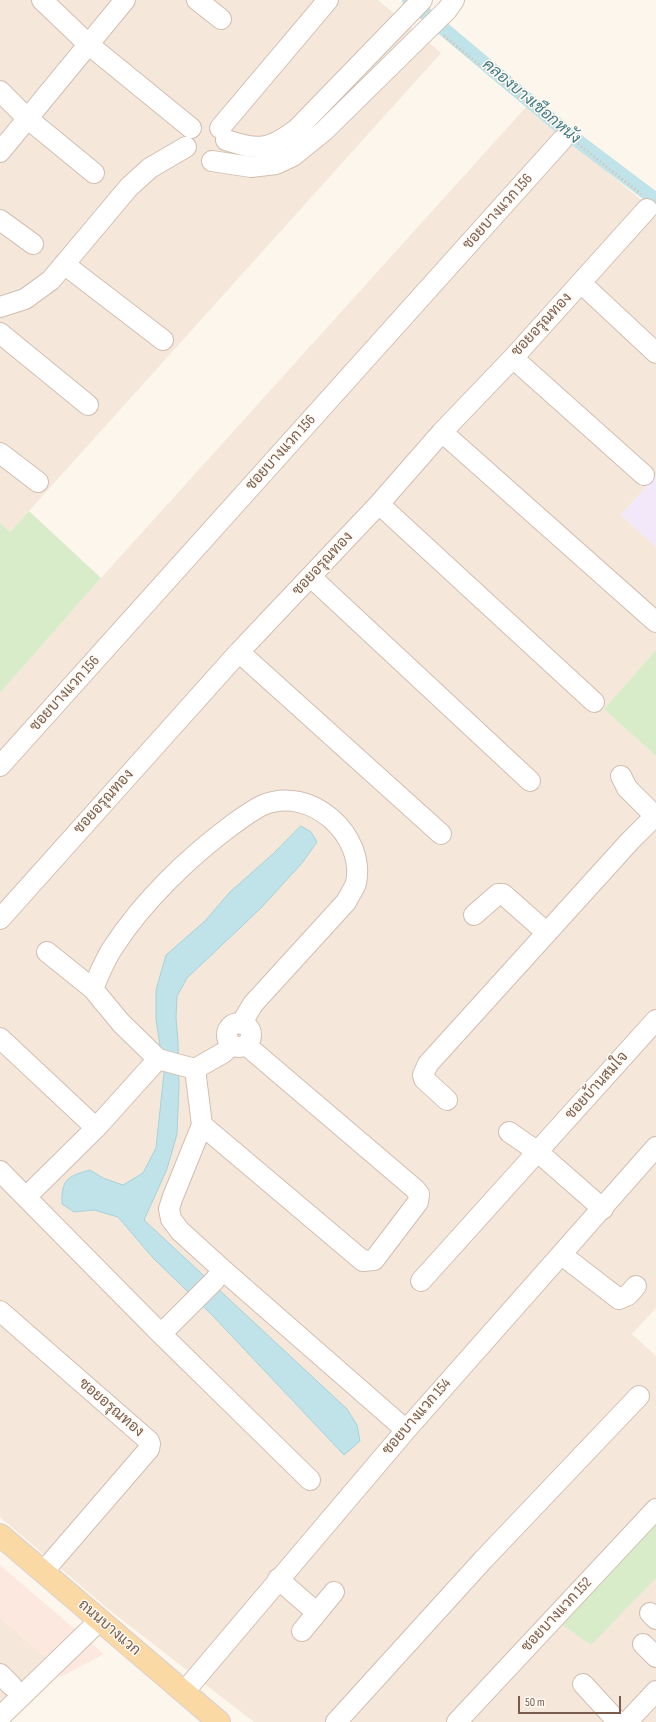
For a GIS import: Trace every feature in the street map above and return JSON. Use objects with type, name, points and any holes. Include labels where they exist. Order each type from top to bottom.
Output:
[{"type":"main road","name":"ถนนบางแวก","points":[[0,1535],[218,1722]]},
{"type":"street","points":[[42,0],[188,138],[189,153],[199,161],[212,161],[251,167],[276,164],[293,156],[324,131],[447,10],[454,0]]},
{"type":"street","points":[[0,152],[125,0]]},
{"type":"street","points":[[197,0],[221,19]]},
{"type":"street","points":[[212,161],[223,153],[223,134],[328,0]]},
{"type":"street","points":[[0,307],[25,299],[51,280],[129,187],[188,138],[202,122],[215,124],[223,134],[242,145],[263,148],[280,142],[297,129],[422,0]]},
{"type":"street","points":[[0,91],[27,118],[94,173]]},
{"type":"street","name":"ซอยบางแวก 156","points":[[0,766],[564,136]]},
{"type":"street","name":"ซอยอรุณทอง","points":[[0,919],[239,652],[379,504],[442,432],[513,358],[581,283],[645,203]]},
{"type":"street","points":[[0,220],[33,244]]},
{"type":"street","points":[[64,264],[163,340]]},
{"type":"street","points":[[581,283],[656,353]]},
{"type":"street","points":[[0,333],[88,406]]},
{"type":"street","points":[[513,358],[644,475]]},
{"type":"street","points":[[442,432],[656,622]]},
{"type":"street","points":[[0,453],[38,482]]},
{"type":"street","points":[[379,504],[594,702]]},
{"type":"street","points":[[311,577],[530,781]]},
{"type":"street","points":[[239,652],[441,834]]},
{"type":"street","points":[[447,1100],[424,1079],[423,1076],[428,1064],[644,826],[655,817],[627,788],[621,776]]},
{"type":"street","points":[[93,989],[103,965],[114,946],[168,880],[212,840],[252,811],[275,801],[301,802],[316,808],[329,817],[341,829],[355,854],[357,865],[356,884],[346,902],[253,1004],[241,1024],[232,1026],[228,1031],[228,1039],[239,1045],[415,1189],[419,1194],[418,1202],[374,1260],[363,1261],[202,1125]]},
{"type":"street","points":[[474,915],[498,894],[503,894],[547,933]]},
{"type":"street","points":[[47,952],[93,989],[121,1024],[159,1059],[188,1067],[239,1045]]},
{"type":"street","name":"ซอยบ้านสมใจ","points":[[421,1281],[656,1020]]},
{"type":"street","points":[[0,1038],[96,1128]]},
{"type":"street","points":[[26,1197],[96,1128],[159,1059]]},
{"type":"street","points":[[188,1067],[202,1125],[170,1208],[171,1218],[218,1276],[406,1430]]},
{"type":"street","points":[[509,1132],[538,1152],[603,1209]]},
{"type":"street","name":"ซอยบางแวก 154","points":[[184,1692],[406,1430],[603,1209],[656,1147]]},
{"type":"street","points":[[0,1171],[161,1334],[310,1480]]},
{"type":"street","points":[[562,1255],[619,1299],[628,1295],[636,1286]]},
{"type":"street","points":[[161,1334],[218,1276]]},
{"type":"street","name":"ซอยอรุณทอง","points":[[0,1311],[149,1441],[150,1444],[149,1449],[92,1517],[43,1572]]},
{"type":"street","points":[[336,1722],[483,1560],[639,1396]]},
{"type":"street","name":"ซอยบางแวก 152","points":[[457,1722],[656,1509]]},
{"type":"street","points":[[278,1580],[316,1612]]},
{"type":"street","points":[[302,1631],[316,1612],[334,1592]]},
{"type":"street","points":[[0,1718],[100,1620]]},
{"type":"street","points":[[583,1684],[618,1722]]},
{"type":"street","points":[[627,1722],[656,1691]]},
{"type":"path","points":[[442,34],[645,203]]},
{"type":"shaded area","points":[[0,0],[378,0],[441,53],[10,532],[0,523]]},
{"type":"shaded area","points":[[527,106],[656,212],[656,476],[621,515],[656,547],[656,650],[604,709],[656,756],[656,1308],[632,1334],[656,1356],[656,1722],[254,1722],[108,1609],[0,1517],[0,693],[101,578]]},
{"type":"shaded area","points":[[656,476],[656,547],[621,515]]},
{"type":"shaded area","points":[[0,1565],[104,1654],[61,1677],[49,1660],[0,1617]]},
{"type":"shaded area","points":[[0,1617],[49,1660],[0,1708]]},
{"type":"green space","points":[[29,511],[101,578],[0,693],[0,523],[10,532]]},
{"type":"green space","points":[[656,650],[656,756],[604,709]]},
{"type":"green space","points":[[656,1522],[656,1578],[591,1645],[561,1624]]},
{"type":"water","points":[[301,826],[311,832],[317,842],[302,863],[261,908],[187,978],[177,996],[176,1018],[179,1087],[177,1134],[167,1169],[144,1220],[347,1409],[357,1425],[360,1441],[344,1455],[213,1316],[153,1258],[118,1217],[94,1210],[74,1212],[62,1204],[63,1189],[65,1184],[67,1180],[76,1174],[90,1170],[103,1178],[123,1185],[143,1173],[156,1148],[164,1073],[156,1019],[156,990],[166,955],[205,921],[230,892],[274,853]]},
{"type":"waterway","name":"คลองบางเชือกหนัง","points":[[409,0],[570,135],[656,200]]}]
